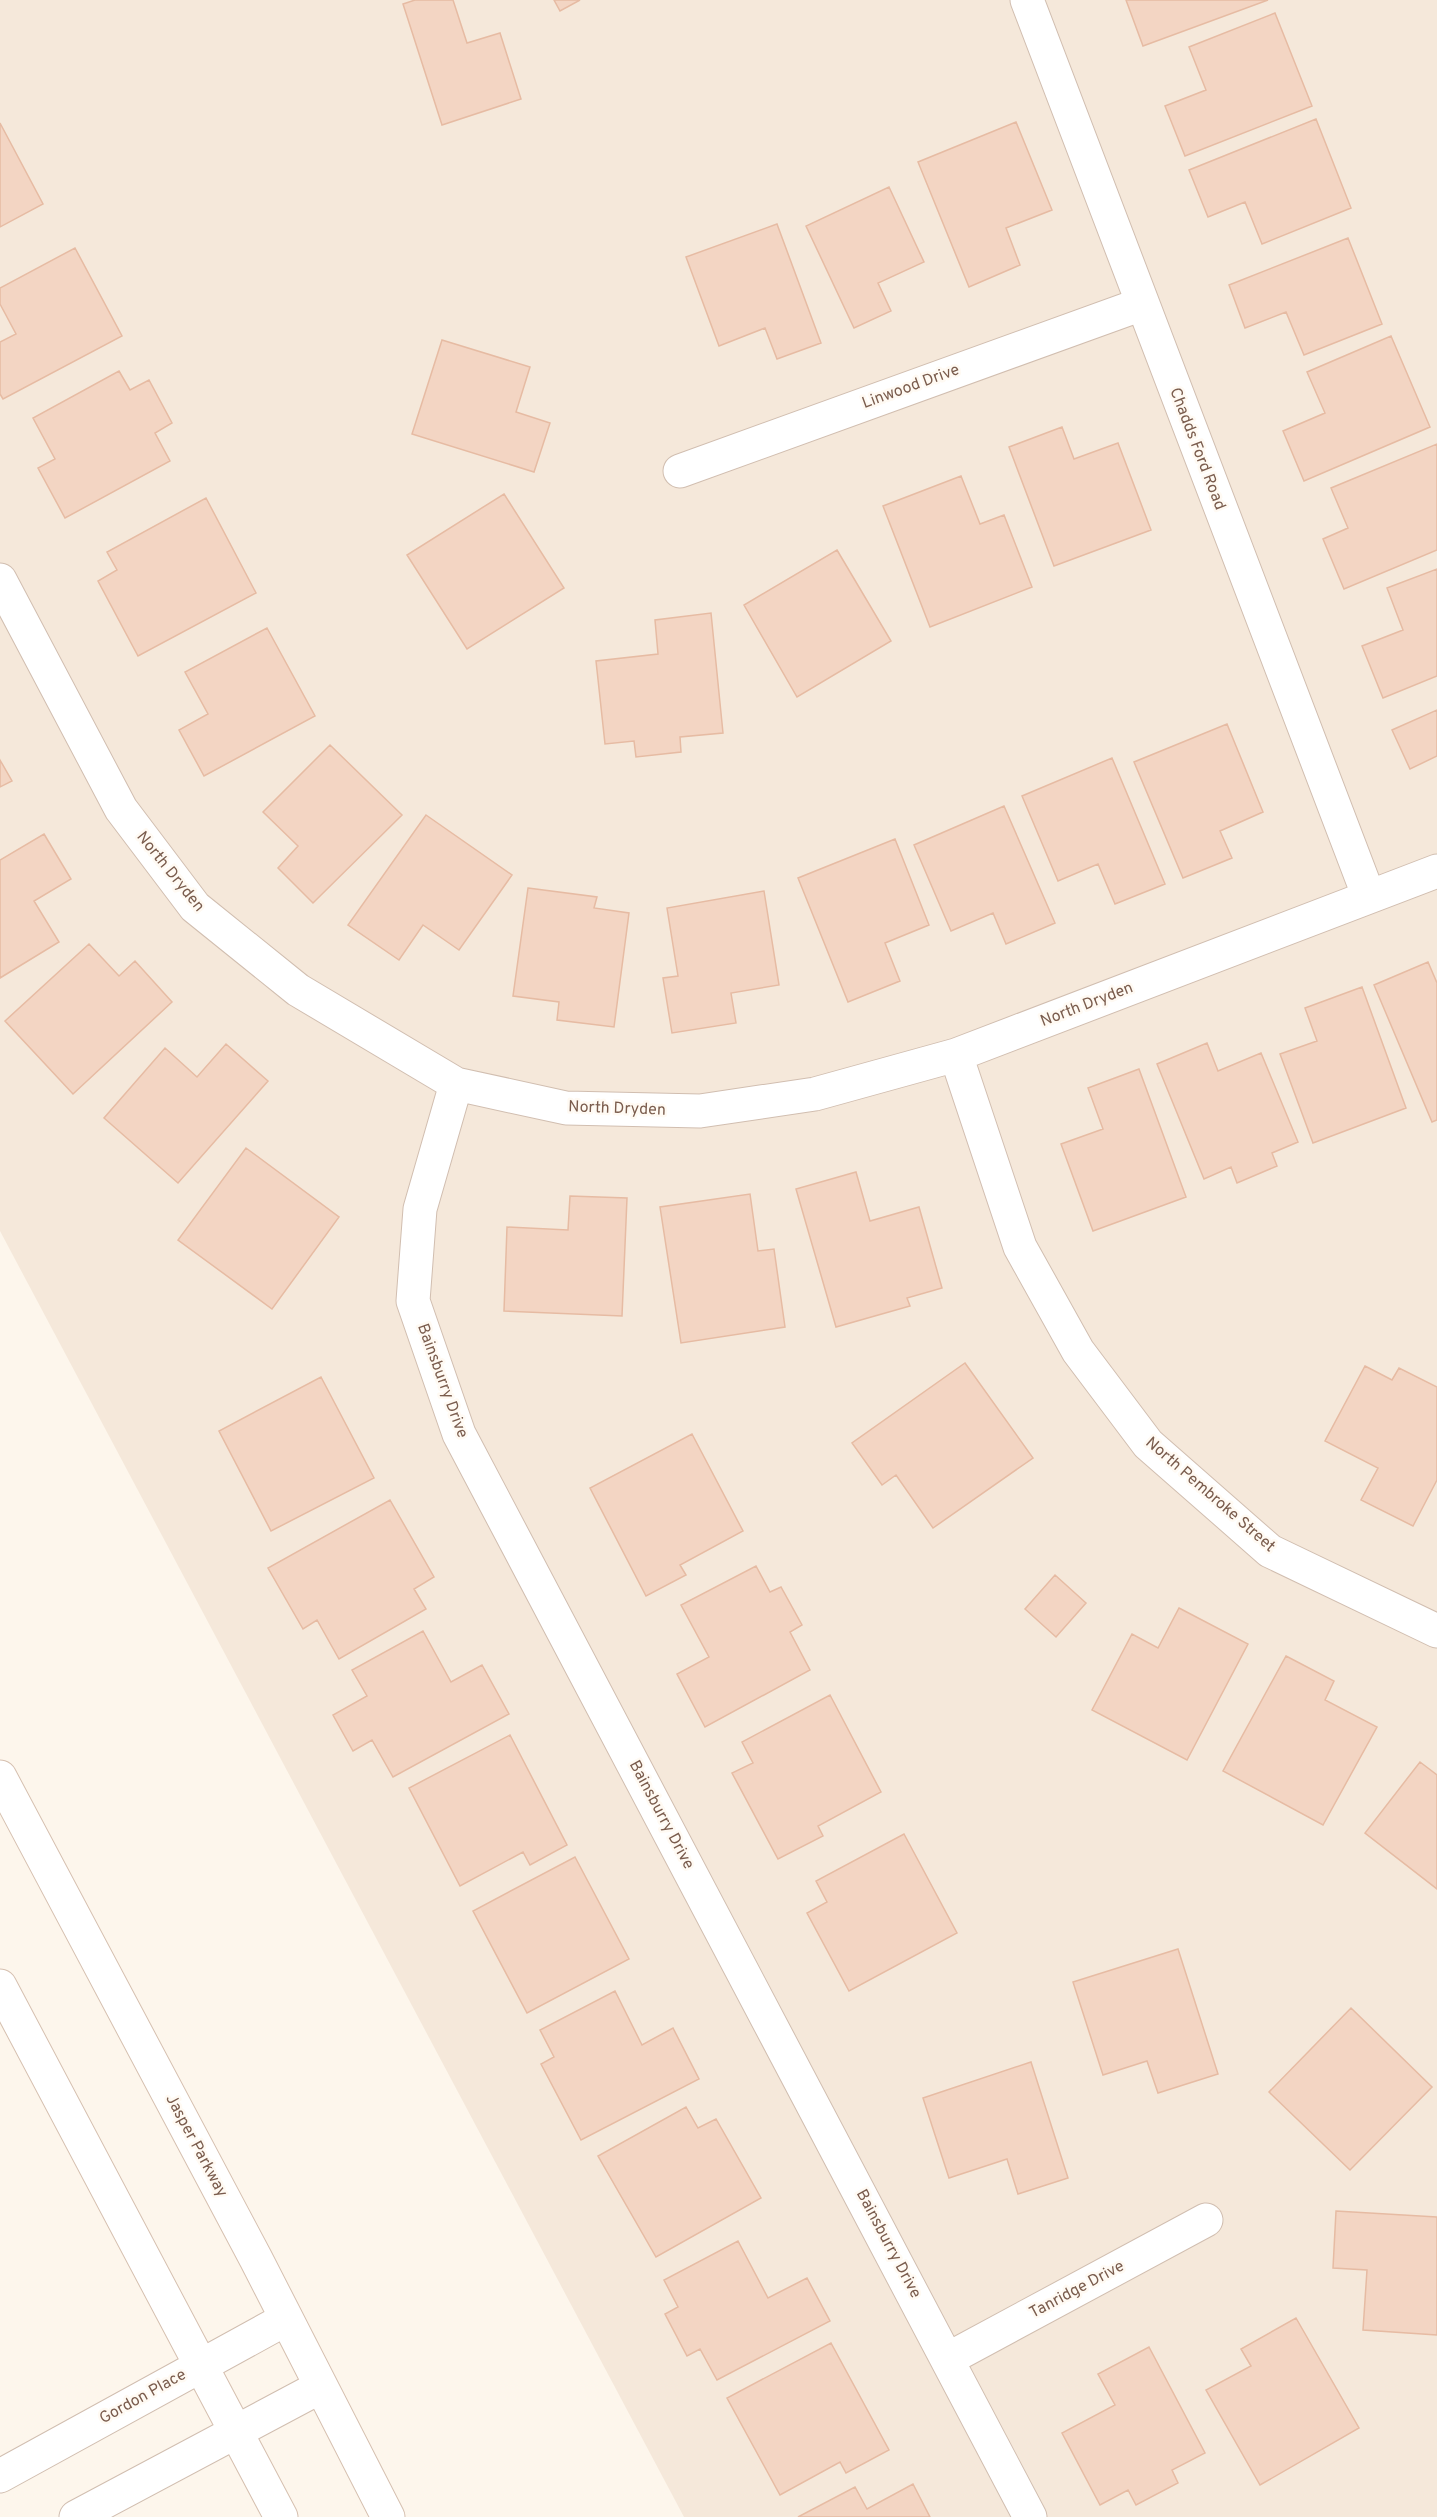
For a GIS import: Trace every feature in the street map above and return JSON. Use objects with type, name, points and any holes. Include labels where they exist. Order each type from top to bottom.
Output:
[{"type":"street","name":"Chadds Ford Road","points":[[1027,0],[1369,897]]},
{"type":"street","name":"Linwood Drive","points":[[680,471],[1142,304]]},
{"type":"street","name":"North Dryden","points":[[0,580],[121,809],[195,907],[298,990],[456,1084],[566,1108],[700,1111],[815,1094],[956,1055],[1437,871]]},
{"type":"street","name":"North Pembroke Street","points":[[956,1055],[1020,1247],[1078,1351],[1148,1444],[1270,1551],[1437,1630]]},
{"type":"street","name":"Bainsburry Drive","points":[[456,1084],[420,1209],[413,1301],[459,1434],[1030,2517]]},
{"type":"street","name":"Jasper Parkway","points":[[0,1777],[388,2517]]},
{"type":"street","points":[[0,1986],[281,2517]]},
{"type":"street","name":"Tanridge Drive","points":[[948,2359],[1206,2220]]},
{"type":"street","name":"Gordon Place","points":[[0,2475],[286,2319]]},
{"type":"street","points":[[76,2517],[320,2387]]},
{"type":"shaded area","points":[[0,0],[1437,0],[1437,2517],[684,2517],[0,1231]]},
{"type":"building","points":[[415,0],[453,0],[467,43],[500,33],[521,99],[442,125],[403,4]]},
{"type":"building","points":[[554,0],[580,0],[560,11]]},
{"type":"building","points":[[1126,0],[1268,0],[1143,46]]},
{"type":"building","points":[[1275,13],[1312,106],[1185,156],[1165,106],[1206,90],[1189,47]]},
{"type":"building","points":[[1316,119],[1351,208],[1262,244],[1245,202],[1208,217],[1189,170]]},
{"type":"building","points":[[1016,122],[1052,210],[1006,228],[1020,265],[969,287],[918,162]]},
{"type":"building","points":[[0,123],[43,204],[0,227]]},
{"type":"building","points":[[889,187],[924,262],[878,283],[891,311],[854,328],[806,226]]},
{"type":"building","points":[[777,224],[821,343],[777,359],[765,328],[719,346],[686,257]]},
{"type":"building","points":[[1348,238],[1382,324],[1304,355],[1286,312],[1245,328],[1229,285]]},
{"type":"building","points":[[75,248],[122,336],[3,399],[0,394],[0,342],[16,334],[0,304],[0,288]]},
{"type":"building","points":[[1391,336],[1430,427],[1304,481],[1283,431],[1325,413],[1307,372]]},
{"type":"building","points":[[442,340],[530,367],[516,412],[550,423],[534,472],[412,434]]},
{"type":"building","points":[[119,371],[130,390],[149,380],[172,423],[155,433],[170,461],[65,518],[38,468],[55,459],[33,418]]},
{"type":"building","points":[[1062,427],[1074,459],[1118,443],[1151,530],[1054,566],[1009,447]]},
{"type":"building","points":[[1437,444],[1437,550],[1344,589],[1323,539],[1348,528],[1331,488]]},
{"type":"building","points":[[961,476],[980,524],[1004,515],[1032,587],[930,627],[883,506]]},
{"type":"building","points":[[504,494],[564,588],[467,649],[407,555]]},
{"type":"building","points":[[206,498],[256,593],[138,656],[98,581],[117,570],[107,552]]},
{"type":"building","points":[[837,550],[891,641],[797,697],[744,605]]},
{"type":"building","points":[[1437,569],[1437,676],[1383,698],[1362,646],[1403,630],[1387,588]]},
{"type":"building","points":[[711,613],[723,733],[680,737],[681,752],[636,757],[634,741],[605,744],[596,661],[658,654],[655,620]]},
{"type":"building","points":[[267,628],[315,716],[204,776],[179,730],[208,714],[185,672]]},
{"type":"building","points":[[1437,710],[1437,756],[1410,769],[1392,730]]},
{"type":"building","points":[[1227,724],[1263,812],[1220,831],[1232,858],[1183,878],[1134,762]]},
{"type":"building","points":[[330,745],[402,815],[313,903],[278,868],[298,846],[263,812]]},
{"type":"building","points":[[1112,758],[1165,884],[1115,904],[1098,864],[1058,881],[1022,796]]},
{"type":"building","points":[[0,760],[12,781],[0,787]]},
{"type":"building","points":[[1004,806],[1055,923],[1006,944],[993,913],[951,931],[914,845]]},
{"type":"building","points":[[426,815],[512,875],[459,950],[423,925],[399,960],[348,925]]},
{"type":"building","points":[[44,834],[71,879],[34,901],[59,942],[0,978],[0,860]]},
{"type":"building","points":[[895,839],[929,925],[885,943],[900,981],[848,1002],[798,878]]},
{"type":"building","points":[[528,888],[597,897],[594,908],[629,913],[614,1027],[557,1020],[559,1002],[513,996]]},
{"type":"building","points":[[764,891],[779,985],[731,993],[736,1023],[672,1033],[663,978],[678,976],[667,908]]},
{"type":"building","points":[[89,944],[119,976],[135,961],[172,1002],[73,1094],[5,1021]]},
{"type":"building","points":[[1428,962],[1437,983],[1437,1120],[1432,1122],[1374,985]]},
{"type":"building","points":[[1362,987],[1406,1108],[1313,1143],[1280,1054],[1317,1041],[1305,1008]]},
{"type":"building","points":[[1207,1043],[1218,1071],[1261,1053],[1298,1142],[1272,1153],[1277,1166],[1237,1183],[1231,1167],[1204,1179],[1157,1064]]},
{"type":"building","points":[[226,1044],[268,1081],[178,1183],[104,1118],[165,1048],[197,1077]]},
{"type":"building","points":[[1139,1069],[1186,1197],[1093,1231],[1061,1144],[1103,1129],[1088,1088]]},
{"type":"building","points":[[246,1148],[339,1217],[272,1309],[178,1240]]},
{"type":"building","points":[[856,1172],[870,1221],[919,1207],[942,1288],[907,1298],[910,1306],[836,1327],[796,1189]]},
{"type":"building","points":[[750,1194],[758,1251],[774,1249],[785,1327],[681,1343],[660,1207]]},
{"type":"building","points":[[570,1196],[627,1198],[622,1316],[504,1311],[507,1227],[568,1230]]},
{"type":"building","points":[[965,1363],[1033,1458],[933,1528],[896,1475],[882,1485],[852,1443]]},
{"type":"building","points":[[1365,1366],[1392,1380],[1399,1368],[1437,1387],[1437,1480],[1413,1526],[1361,1500],[1378,1468],[1325,1441]]},
{"type":"building","points":[[321,1377],[374,1478],[271,1531],[219,1431]]},
{"type":"building","points":[[692,1434],[743,1531],[680,1565],[686,1575],[646,1596],[590,1488]]},
{"type":"building","points":[[390,1500],[434,1577],[414,1589],[426,1609],[339,1659],[317,1620],[303,1629],[268,1568]]},
{"type":"building","points":[[756,1566],[770,1592],[781,1587],[802,1625],[790,1632],[810,1670],[705,1727],[677,1674],[709,1657],[681,1605]]},
{"type":"building","points":[[1055,1575],[1086,1603],[1056,1637],[1025,1609]]},
{"type":"building","points":[[1179,1608],[1248,1644],[1187,1760],[1092,1710],[1132,1634],[1158,1648]]},
{"type":"building","points":[[423,1631],[451,1682],[482,1665],[509,1714],[393,1777],[372,1740],[353,1751],[333,1715],[367,1696],[352,1670]]},
{"type":"building","points":[[1286,1656],[1334,1681],[1325,1700],[1377,1727],[1323,1825],[1223,1771]]},
{"type":"building","points":[[830,1695],[881,1792],[818,1826],[823,1836],[778,1859],[732,1773],[753,1763],[742,1742]]},
{"type":"building","points":[[510,1735],[567,1845],[530,1865],[523,1852],[460,1886],[409,1788]]},
{"type":"building","points":[[1420,1762],[1437,1775],[1437,1889],[1365,1833]]},
{"type":"building","points":[[904,1834],[957,1933],[849,1991],[807,1913],[827,1902],[816,1881]]},
{"type":"building","points":[[575,1857],[629,1959],[527,2013],[473,1911]]},
{"type":"building","points":[[1178,1949],[1218,2074],[1158,2093],[1147,2061],[1103,2075],[1073,1982]]},
{"type":"building","points":[[615,1991],[642,2045],[673,2028],[699,2079],[581,2140],[541,2064],[554,2057],[540,2030]]},
{"type":"building","points":[[1351,2008],[1432,2087],[1350,2170],[1269,2092]]},
{"type":"building","points":[[1031,2062],[1068,2178],[1018,2194],[1007,2159],[949,2178],[923,2098]]},
{"type":"building","points":[[686,2107],[698,2128],[716,2119],[761,2198],[656,2257],[598,2156]]},
{"type":"building","points":[[1336,2211],[1437,2217],[1437,2335],[1363,2330],[1367,2270],[1333,2268]]},
{"type":"building","points":[[738,2241],[768,2298],[807,2278],[830,2321],[717,2380],[700,2349],[687,2356],[665,2314],[678,2307],[664,2280]]},
{"type":"building","points":[[1296,2318],[1359,2428],[1260,2485],[1206,2390],[1251,2366],[1241,2349]]},
{"type":"building","points":[[831,2343],[889,2450],[846,2473],[840,2462],[780,2495],[727,2398]]},
{"type":"building","points":[[1149,2347],[1205,2453],[1172,2470],[1178,2483],[1136,2505],[1128,2490],[1100,2505],[1062,2433],[1115,2405],[1098,2374]]},
{"type":"building","points":[[913,2484],[930,2517],[798,2517],[855,2487],[867,2509]]}]
